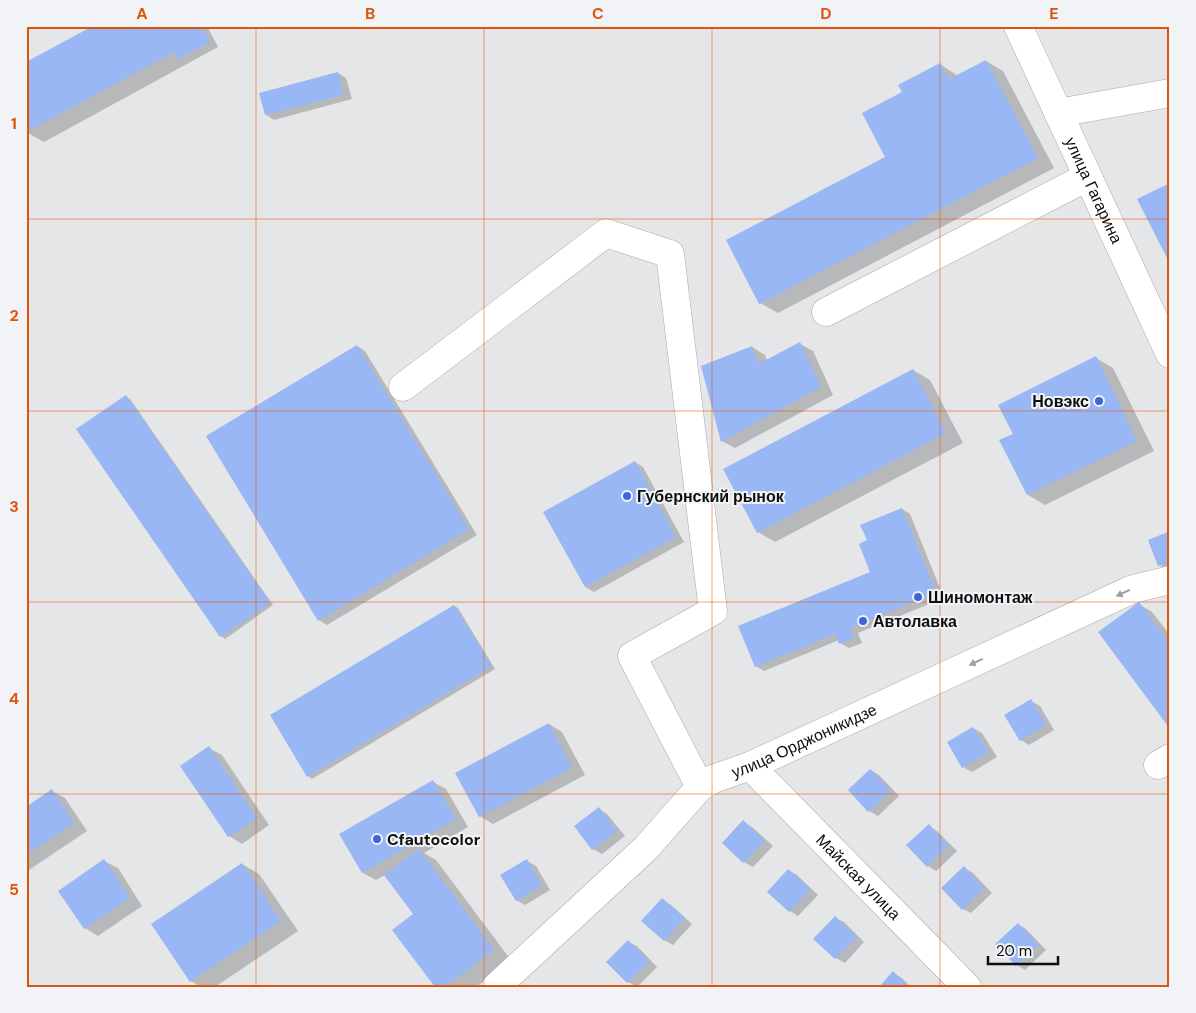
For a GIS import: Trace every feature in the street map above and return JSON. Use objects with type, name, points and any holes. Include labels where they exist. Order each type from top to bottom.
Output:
[{"type":"street","name":"улица Гагарина","points":[[1018,26],[1170,354]]},
{"type":"street","points":[[1058,112],[1170,93]]},
{"type":"street","points":[[826,312],[1087,177]]},
{"type":"street","points":[[403,387],[606,232],[670,254],[713,611],[632,656],[700,787]]},
{"type":"street","name":"улица Орджоникидзе","points":[[496,987],[645,849],[700,787],[713,779],[750,766],[1133,589],[1170,580]]},
{"type":"street","name":"Майская улица","points":[[750,766],[963,985]]},
{"type":"building","points":[[93,26],[201,26],[210,42],[178,59],[174,52],[26,132],[26,62]]},
{"type":"building","points":[[986,60],[1038,158],[759,304],[726,240],[885,157],[862,113],[902,92],[898,85],[940,63],[949,79]]},
{"type":"building","points":[[338,72],[343,95],[265,115],[259,93]]},
{"type":"building","points":[[1170,183],[1170,264],[1137,199]]},
{"type":"building","points":[[800,342],[821,387],[721,442],[701,366],[752,346],[758,364]]},
{"type":"building","points":[[357,345],[469,529],[318,621],[206,436]]},
{"type":"building","points":[[1096,356],[1137,441],[1027,495],[999,440],[1013,434],[998,405]]},
{"type":"building","points":[[913,369],[946,433],[757,533],[723,469]]},
{"type":"building","points":[[126,395],[270,603],[220,637],[76,429]]},
{"type":"building","points":[[635,461],[676,537],[585,587],[543,512]]},
{"type":"building","points":[[902,508],[936,593],[850,628],[854,638],[839,644],[835,634],[755,667],[738,626],[870,572],[859,544],[867,540],[860,525]]},
{"type":"building","points":[[1170,531],[1170,561],[1158,566],[1148,540]]},
{"type":"building","points":[[1139,602],[1170,644],[1170,729],[1098,632]]},
{"type":"building","points":[[454,605],[492,666],[307,777],[270,715]]},
{"type":"building","points":[[1031,699],[1046,725],[1020,741],[1004,715]]},
{"type":"building","points":[[549,723],[572,768],[479,817],[455,773]]},
{"type":"building","points":[[973,727],[989,752],[962,768],[947,742]]},
{"type":"building","points":[[209,746],[257,818],[228,837],[180,766]]},
{"type":"building","points":[[870,769],[891,791],[868,812],[848,790]]},
{"type":"building","points":[[433,780],[456,819],[362,873],[339,834]]},
{"type":"building","points":[[52,789],[74,823],[26,855],[26,807]]},
{"type":"building","points":[[599,807],[617,831],[592,850],[574,826]]},
{"type":"building","points":[[743,820],[765,841],[743,863],[722,843]]},
{"type":"building","points":[[929,824],[949,846],[927,867],[906,845]]},
{"type":"building","points":[[419,849],[494,950],[445,987],[435,987],[392,930],[413,914],[384,875]]},
{"type":"building","points":[[104,859],[130,898],[84,929],[58,891]]},
{"type":"building","points":[[527,859],[542,885],[516,901],[500,875]]},
{"type":"building","points":[[242,863],[281,921],[190,982],[151,924]]},
{"type":"building","points":[[964,866],[984,888],[962,910],[941,888]]},
{"type":"building","points":[[788,869],[810,889],[789,912],[767,892]]},
{"type":"building","points":[[662,898],[685,918],[664,941],[641,921]]},
{"type":"building","points":[[835,916],[857,937],[835,959],[813,939]]},
{"type":"building","points":[[1018,923],[1038,945],[1016,966],[995,944]]},
{"type":"building","points":[[628,940],[649,962],[627,983],[606,962]]},
{"type":"building","points":[[893,971],[909,987],[879,987]]},
{"type":"place","name":"Новэкс","points":[[1099,401]]},
{"type":"place","name":"Губернский рынок","points":[[627,496]]},
{"type":"place","name":"Шиномонтаж","points":[[918,597]]},
{"type":"place","name":"Автолавка","points":[[863,621]]},
{"type":"place","name":"Cfautocolor","points":[[377,839]]}]
